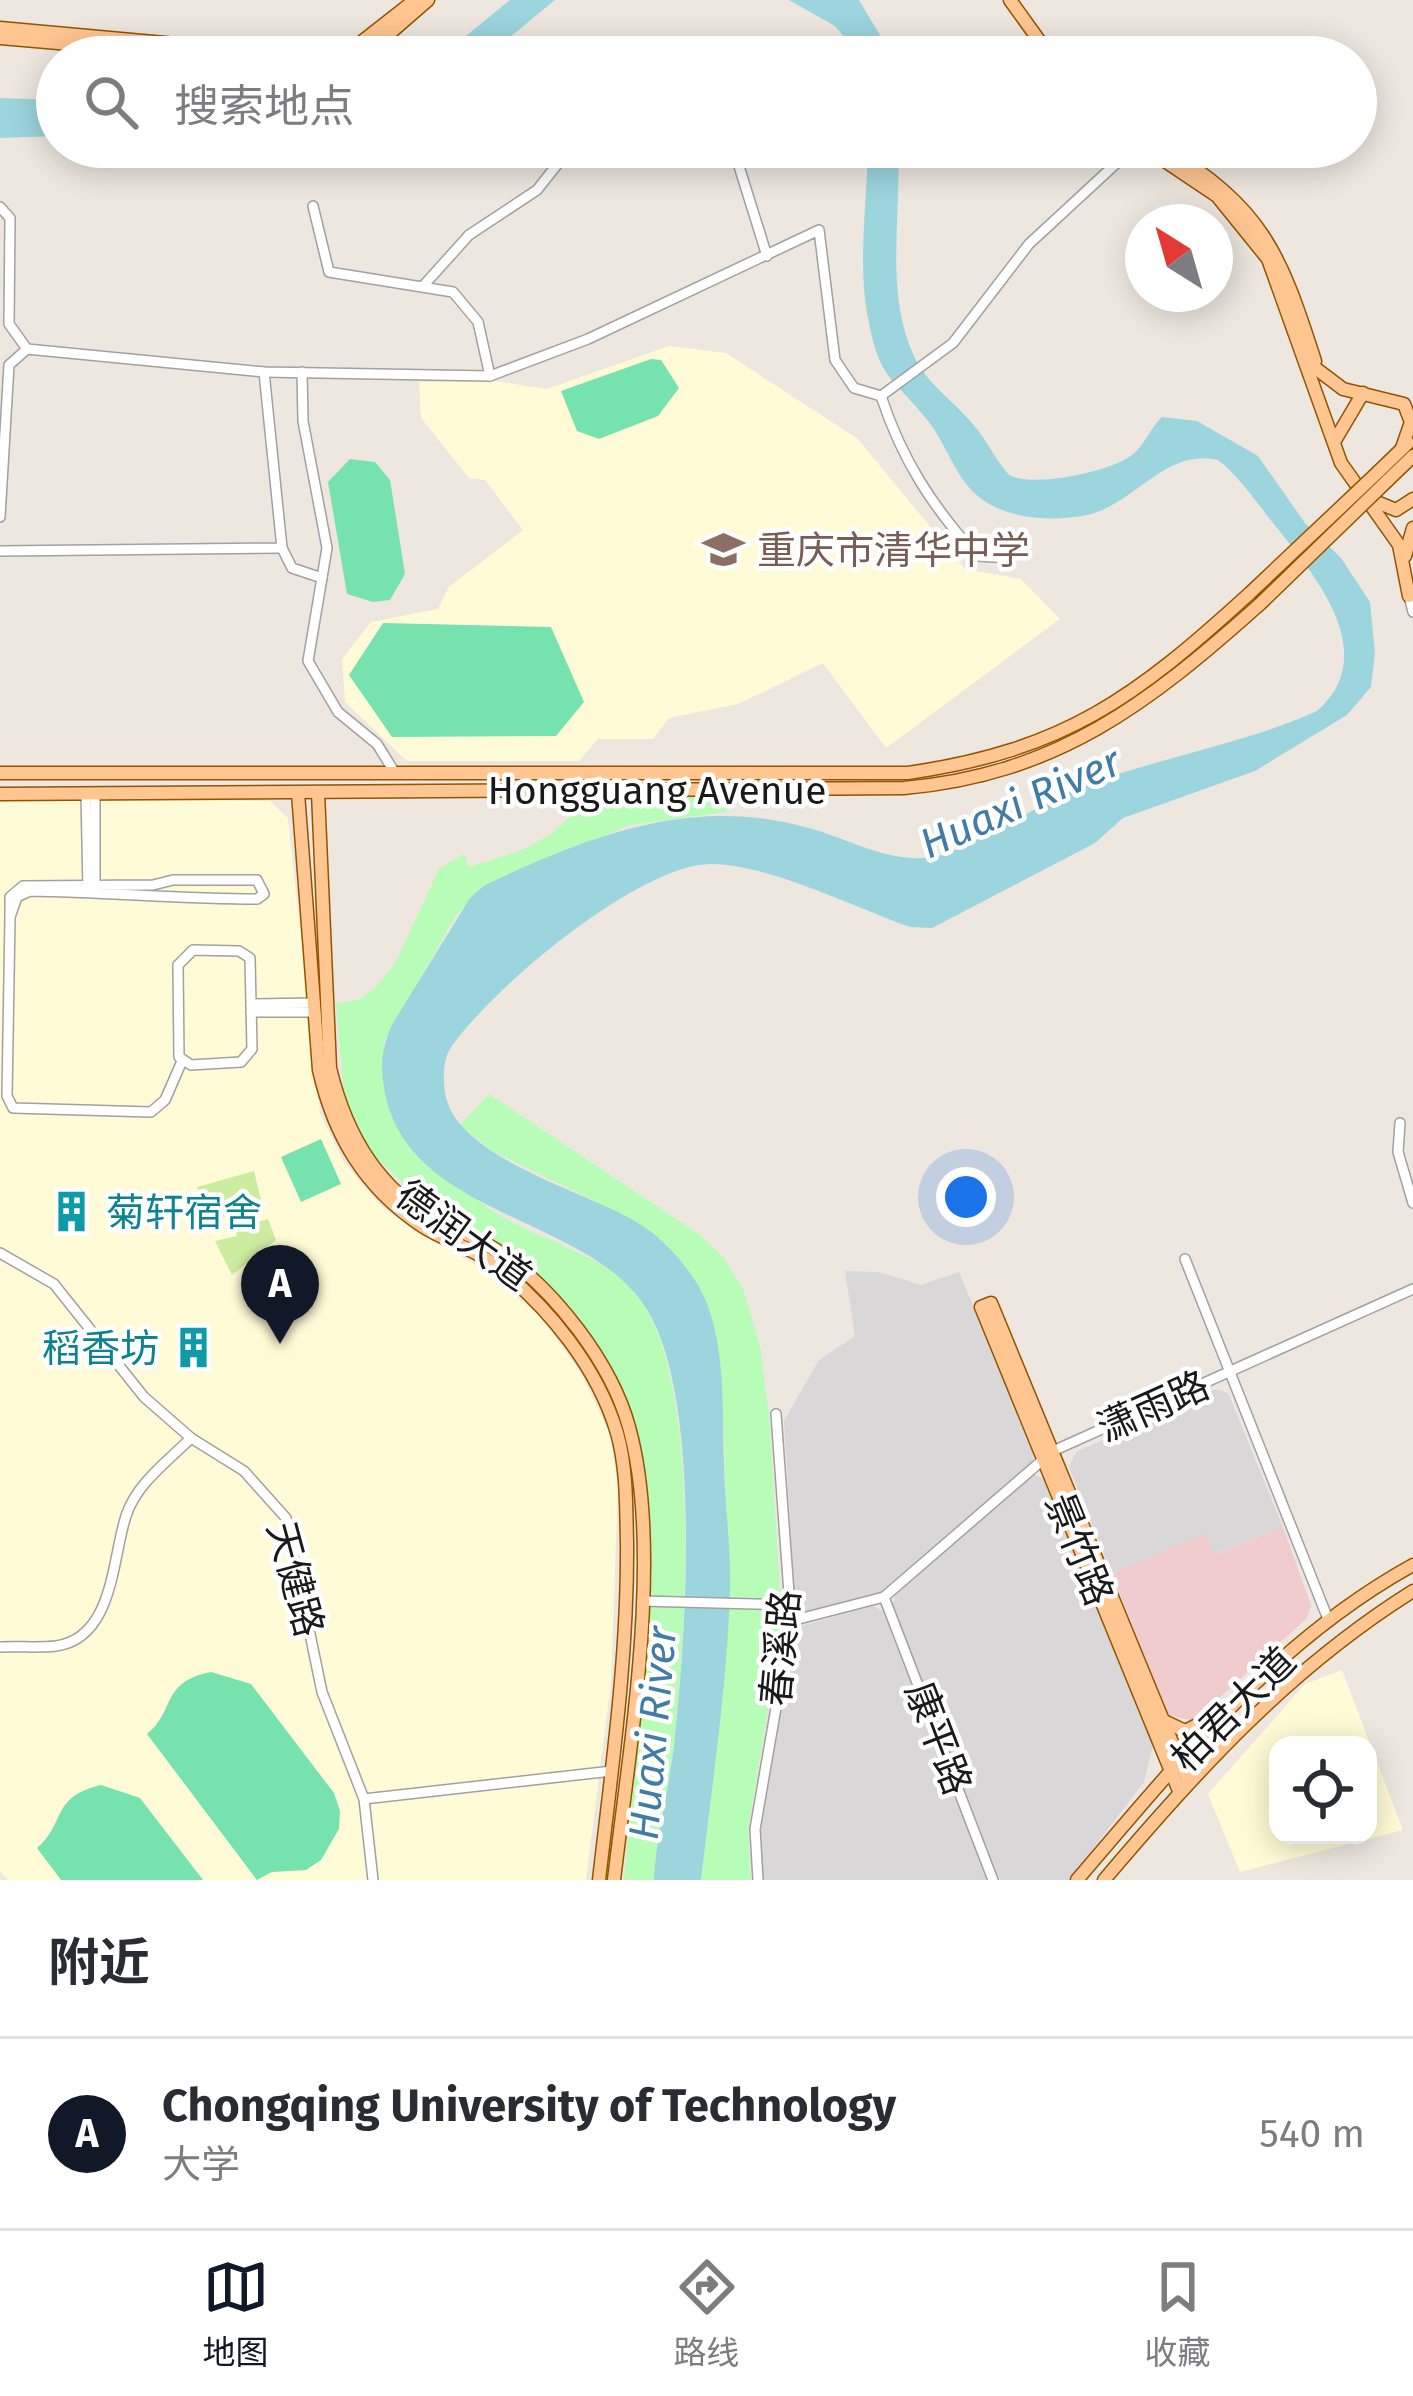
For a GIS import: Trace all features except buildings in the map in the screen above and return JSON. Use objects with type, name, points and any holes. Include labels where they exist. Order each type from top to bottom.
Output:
[{"type":"main road","points":[[369,36],[415,0]]},
{"type":"main road","points":[[386,36],[428,0]]},
{"type":"main road","points":[[1010,0],[1036,36]]},
{"type":"main road","points":[[1020,0],[1045,36]]},
{"type":"main road","points":[[0,28],[88,36]]},
{"type":"main road","points":[[0,38],[36,41]]},
{"type":"main road","points":[[1176,168],[1207,188],[1248,229],[1276,276],[1314,365],[1339,442]]},
{"type":"main road","points":[[1194,168],[1225,188],[1256,223],[1293,291],[1345,473],[1410,547]]},
{"type":"main road","points":[[1255,598],[1409,447],[1412,422],[1407,408],[1370,395],[1314,365]]},
{"type":"main road","points":[[1339,442],[1370,395]]},
{"type":"main road","points":[[1339,442],[1357,404],[1370,395],[1413,398]]},
{"type":"main road","points":[[1382,511],[1413,504]]},
{"type":"main road","points":[[1382,511],[1407,565]]},
{"type":"main road","points":[[1409,596],[1407,565],[1413,528]]},
{"type":"main road","name":"Hongguang Avenue","points":[[0,773],[908,773],[981,762],[1041,744],[1166,670],[1255,598]]},
{"type":"main road","name":"Hongguang Avenue","points":[[0,794],[904,788],[986,777],[1042,759],[1131,711],[1175,680],[1255,598]]},
{"type":"main road","name":"德润大道","points":[[318,793],[330,1069],[339,1107],[360,1150],[396,1192],[430,1217],[500,1252],[553,1301],[598,1360],[629,1425],[649,1601],[614,1880]]},
{"type":"main road","name":"德润大道","points":[[298,794],[314,1007],[329,1111],[351,1157],[391,1202],[424,1227],[492,1263],[546,1312],[586,1367],[617,1432],[626,1484],[628,1597],[598,1880]]},
{"type":"main road","name":"景竹路","points":[[986,1305],[1184,1786]]},
{"type":"main road","name":"景竹路","points":[[1048,1454],[1164,1721],[1175,1765]]},
{"type":"main road","name":"柏君大道","points":[[1077,1880],[1234,1700],[1328,1619],[1413,1565]]},
{"type":"main road","name":"柏君大道","points":[[1104,1880],[1184,1786],[1292,1677],[1413,1591]]},
{"type":"main road","points":[[1164,1721],[1178,1730],[1192,1730],[1234,1700]]},
{"type":"street","points":[[424,285],[469,235],[537,190],[554,168]]},
{"type":"street","points":[[740,168],[767,256]]},
{"type":"street","points":[[881,396],[953,343],[1029,244],[1111,168]]},
{"type":"street","points":[[313,206],[329,272],[453,292],[478,322],[490,376]]},
{"type":"street","points":[[0,207],[10,218],[9,324],[27,349]]},
{"type":"street","points":[[0,518],[9,365],[27,349],[264,372],[490,376],[588,339],[818,230],[835,360],[854,388],[881,396]]},
{"type":"street","points":[[264,372],[282,548],[292,568],[322,578]]},
{"type":"street","points":[[302,372],[303,421],[327,548],[308,661],[338,712],[377,744],[395,773]]},
{"type":"street","points":[[881,396],[898,448],[932,507],[977,556],[1011,558]]},
{"type":"street","points":[[0,551],[282,548]]},
{"type":"street","points":[[1409,596],[1413,612]]},
{"type":"street","points":[[91,794],[91,889]]},
{"type":"street","points":[[91,889],[257,880],[264,894],[176,899],[153,892],[19,888],[10,897],[7,1096],[13,1108],[151,1112],[165,1100],[182,1061],[178,965],[183,955],[243,952],[251,962],[252,1049],[241,1062],[191,1065],[182,1061]]},
{"type":"street","points":[[251,1008],[314,1007]]},
{"type":"street","points":[[1400,1123],[1398,1152],[1413,1203]]},
{"type":"street","name":"天健路","points":[[0,1253],[54,1284],[144,1397],[191,1438],[244,1471],[286,1518],[322,1692],[364,1798],[373,1880]]},
{"type":"street","points":[[1185,1259],[1328,1619]]},
{"type":"street","name":"潇雨路","points":[[791,1621],[884,1597],[1048,1454],[1413,1289]]},
{"type":"street","name":"春溪路","points":[[758,1880],[755,1828],[791,1621],[776,1414]]},
{"type":"street","points":[[0,1647],[60,1646],[91,1625],[105,1603],[132,1502],[191,1438]]},
{"type":"street","name":"康平路","points":[[884,1597],[994,1880]]},
{"type":"street","points":[[649,1601],[790,1605]]},
{"type":"street","points":[[364,1798],[612,1771]]},
{"type":"shaded area","name":"重庆市清华中学","points":[[669,346],[726,353],[858,439],[965,569],[1021,579],[1060,619],[886,748],[823,663],[738,704],[669,718],[653,739],[598,739],[579,761],[407,761],[345,702],[342,659],[371,622],[438,609],[449,587],[523,530],[485,480],[469,478],[421,418],[419,382],[495,381],[547,389]]},
{"type":"shaded area","points":[[0,800],[270,801],[288,818],[320,1113],[343,1161],[384,1209],[487,1272],[540,1316],[580,1371],[610,1434],[618,1486],[611,1683],[586,1880],[8,1880],[0,1871]]},
{"type":"shaded area","points":[[845,1271],[879,1272],[921,1285],[959,1272],[1035,1451],[1032,1462],[881,1593],[801,1614],[795,1606],[784,1421],[819,1360],[855,1336]]},
{"type":"shaded area","points":[[1216,1389],[1228,1393],[1283,1527],[1214,1555],[1204,1534],[1112,1574],[1069,1467],[1076,1452]]},
{"type":"shaded area","points":[[1031,1474],[1046,1479],[1153,1745],[1144,1782],[1069,1880],[1000,1880],[892,1606],[896,1594]]},
{"type":"shaded area","points":[[1283,1527],[1311,1605],[1307,1618],[1194,1721],[1168,1715],[1112,1574],[1205,1533],[1215,1555]]},
{"type":"shaded area","points":[[874,1606],[883,1612],[987,1880],[763,1880],[760,1827],[794,1632],[800,1626]]},
{"type":"shaded area","points":[[1342,1670],[1367,1736],[1269,1736],[1269,1844],[1349,1844],[1240,1872],[1208,1794],[1305,1684]]},
{"type":"shaded area","points":[[1377,1762],[1403,1830],[1377,1837]]},
{"type":"green space","points":[[651,359],[661,360],[679,388],[658,416],[599,439],[577,431],[561,391]]},
{"type":"green space","points":[[350,459],[375,462],[390,480],[405,574],[390,600],[373,602],[347,594],[328,482]]},
{"type":"green space","points":[[383,623],[551,627],[584,702],[556,736],[392,737],[349,675]]},
{"type":"green space","points":[[725,797],[727,812],[630,825],[485,885],[455,917],[383,1044],[436,1141],[471,1193],[505,1218],[597,1262],[634,1291],[656,1330],[671,1382],[685,1509],[679,1698],[654,1880],[624,1880],[649,1596],[632,1423],[557,1297],[432,1212],[365,1146],[345,1105],[336,1004],[361,999],[376,987],[396,962],[439,869],[464,854],[468,867],[534,844],[561,826],[581,798]]},
{"type":"green space","points":[[489,1094],[700,1235],[724,1258],[743,1289],[760,1346],[769,1416],[782,1625],[748,1830],[751,1880],[701,1880],[730,1588],[722,1392],[709,1313],[682,1264],[638,1222],[492,1151],[460,1125]]},
{"type":"green space","points":[[321,1139],[341,1184],[301,1202],[281,1157]]},
{"type":"green space","points":[[254,1171],[261,1200],[208,1224],[197,1187]]},
{"type":"green space","points":[[268,1219],[276,1240],[232,1275],[215,1241],[237,1236],[236,1230]]},
{"type":"green space","points":[[211,1672],[251,1684],[334,1793],[339,1829],[321,1860],[306,1870],[272,1872],[257,1880],[147,1734],[176,1690]]},
{"type":"green space","points":[[101,1785],[140,1798],[203,1880],[61,1880],[37,1848],[66,1804]]},
{"type":"water","points":[[510,0],[555,0],[511,36],[466,36]]},
{"type":"water","points":[[789,0],[859,0],[880,36],[844,36]]},
{"type":"water","points":[[0,98],[36,99],[36,137],[0,138]]},
{"type":"water","points":[[867,168],[899,168],[897,288],[908,342],[925,375],[976,428],[1009,475],[1053,479],[1107,467],[1137,451],[1162,417],[1197,421],[1258,456],[1305,523],[1341,558],[1370,602],[1375,653],[1371,687],[1347,715],[1255,771],[1123,818],[1095,843],[932,928],[910,927],[760,871],[712,864],[682,869],[646,884],[569,934],[497,995],[450,1049],[445,1093],[454,1116],[472,1136],[525,1170],[653,1233],[698,1285],[714,1326],[721,1372],[730,1575],[719,1736],[701,1880],[654,1880],[674,1745],[685,1586],[683,1462],[666,1354],[649,1313],[623,1281],[588,1255],[465,1193],[429,1167],[401,1135],[382,1075],[393,1023],[470,898],[485,885],[564,850],[643,825],[724,816],[809,828],[901,857],[933,857],[1074,790],[1258,734],[1317,711],[1336,688],[1344,664],[1343,639],[1322,589],[1247,490],[1218,460],[1182,462],[1087,515],[1022,516],[978,496],[882,365],[867,313]]},
{"type":"place","name":"重庆市清华中学","points":[[723,550]]},
{"type":"place","name":"菊轩宿舍","points":[[72,1212]]},
{"type":"place","name":"Chongqing University of Technology","points":[[280,1344]]},
{"type":"place","name":"稻香坊","points":[[193,1348]]},
{"type":"water label","name":"Huaxi River","points":[[1020,802]]},
{"type":"water label","name":"Huaxi River","points":[[652,1733]]}]
